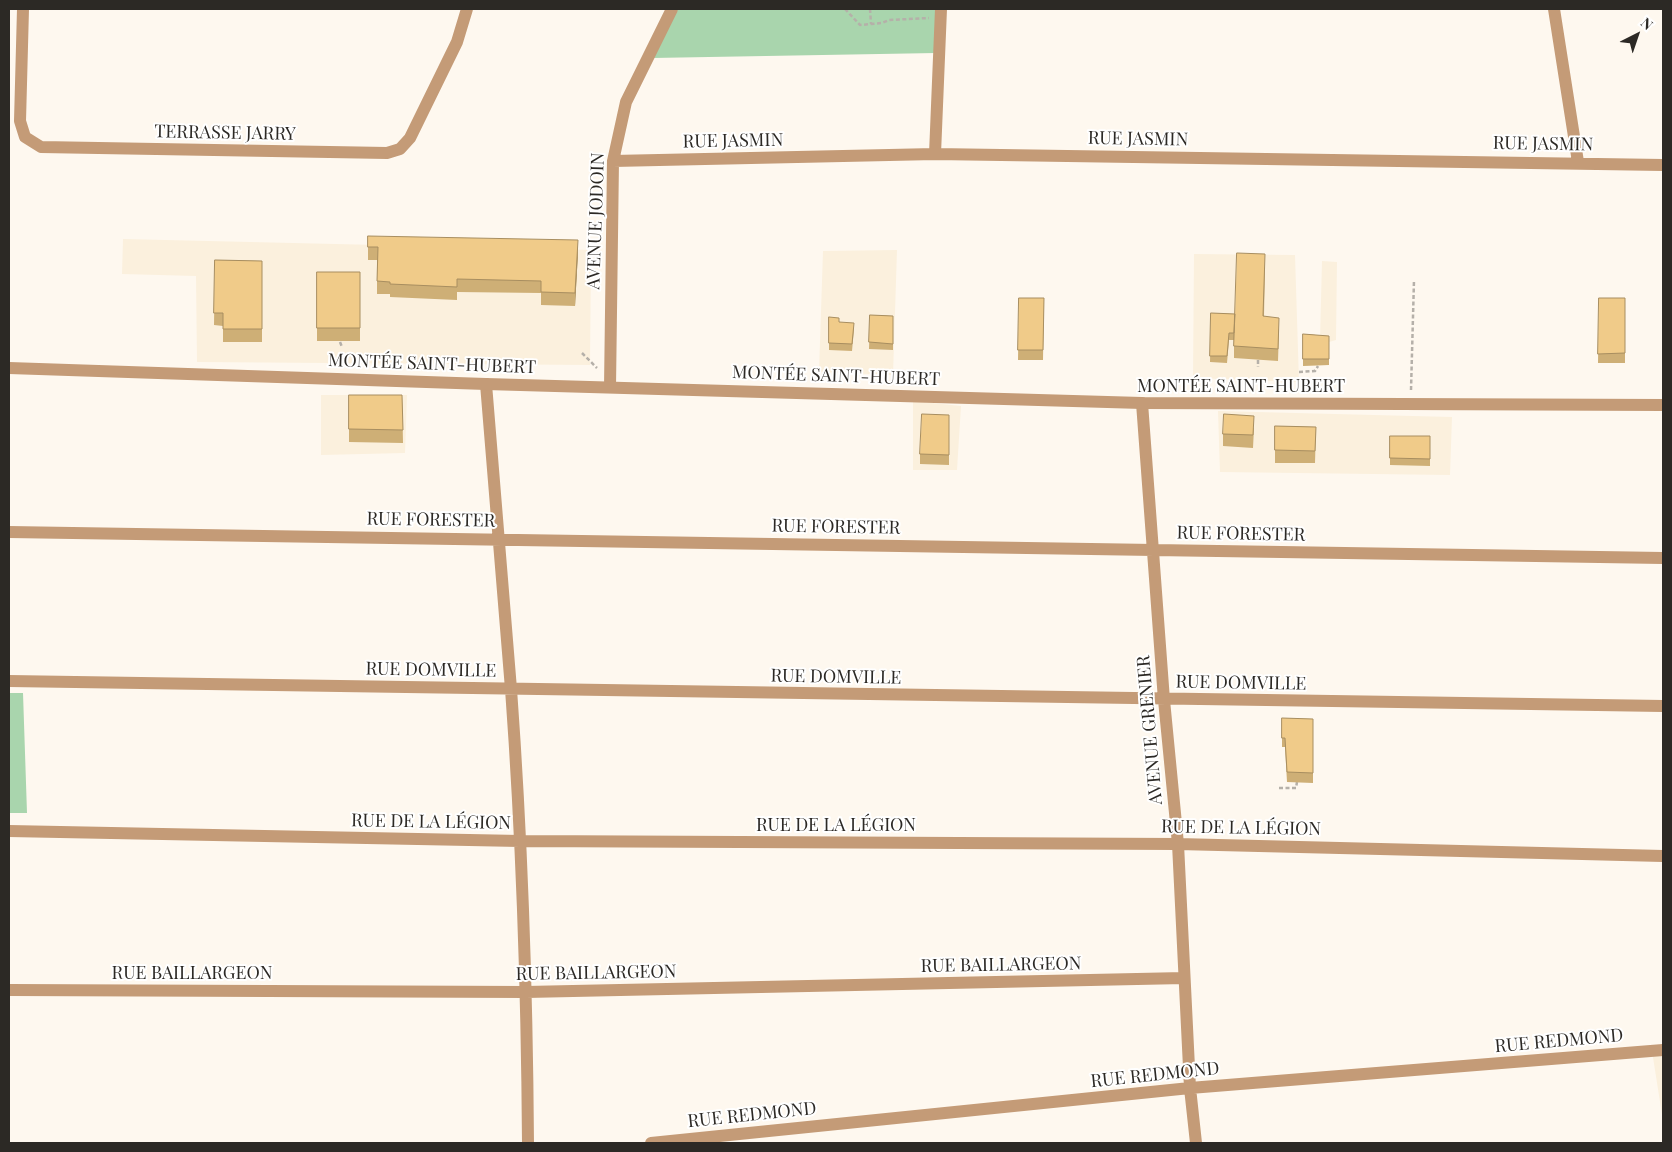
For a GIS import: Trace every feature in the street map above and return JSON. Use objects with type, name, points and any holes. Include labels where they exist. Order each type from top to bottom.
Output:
[{"type":"street","name":"TERRASSE JARRY","points":[[23,9],[20,121],[25,137],[41,147],[387,153],[400,149],[410,138],[458,42],[467,9]]},
{"type":"street","name":"AVENUE JODOIN","points":[[610,387],[613,161],[626,102],[672,9]]},
{"type":"street","points":[[1554,9],[1578,162]]},
{"type":"street","points":[[934,154],[940,13]]},
{"type":"street","name":"RUE JASMIN","points":[[613,161],[934,154],[1578,162],[1663,165]]},
{"type":"street","name":"MONTÉE SAINT-HUBERT","points":[[9,368],[1142,403],[1663,405]]},
{"type":"street","points":[[486,384],[511,689],[520,842],[526,992],[528,1143]]},
{"type":"street","name":"AVENUE GRENIER","points":[[1142,403],[1164,700],[1178,844],[1190,1088],[1196,1143]]},
{"type":"street","name":"RUE FORESTER","points":[[9,532],[1663,558]]},
{"type":"street","name":"RUE DOMVILLE","points":[[9,681],[1164,700],[1663,706]]},
{"type":"street","name":"RUE DE LA LÉGION","points":[[9,830],[520,842],[1178,844],[1663,856]]},
{"type":"street","name":"RUE BAILLARGEON","points":[[9,990],[526,992],[1184,978]]},
{"type":"street","name":"RUE REDMOND","points":[[651,1143],[1190,1088],[1663,1050]]},
{"type":"path","points":[[845,9],[860,25],[940,13]]},
{"type":"path","points":[[870,9],[871,24]]},
{"type":"path","points":[[1411,404],[1414,280]]},
{"type":"path","points":[[340,342],[342,347]]},
{"type":"path","points":[[1258,360],[1258,367]]},
{"type":"path","points":[[1299,372],[1315,371],[1318,366]]},
{"type":"path","points":[[1279,788],[1296,788],[1297,782]]},
{"type":"shaded area","points":[[123,239],[591,250],[590,365],[197,362],[196,276],[122,274]]},
{"type":"shaded area","points":[[897,250],[893,375],[819,372],[823,251]]},
{"type":"shaded area","points":[[1194,254],[1295,255],[1299,382],[1193,378]]},
{"type":"shaded area","points":[[1322,261],[1337,262],[1336,340],[1329,342],[1329,365],[1303,366],[1303,341],[1320,340]]},
{"type":"shaded area","points":[[321,395],[407,395],[405,453],[321,455]]},
{"type":"shaded area","points":[[913,401],[961,406],[957,470],[913,470]]},
{"type":"shaded area","points":[[1218,411],[1452,417],[1450,475],[1220,472]]},
{"type":"shaded area","points":[[1663,1050],[1663,1121],[1652,1051]]},
{"type":"green space","points":[[675,9],[938,9],[936,53],[652,58]]},
{"type":"green space","points":[[9,693],[23,693],[27,813],[9,813]]},
{"type":"building","points":[[368,236],[578,240],[575,293],[541,292],[541,281],[457,279],[457,287],[390,284],[390,282],[377,281],[378,247],[368,247]]},
{"type":"building","points":[[1237,253],[1265,254],[1263,316],[1279,318],[1278,349],[1234,346]]},
{"type":"building","points":[[215,260],[262,261],[262,329],[223,329],[223,313],[214,313]]},
{"type":"building","points":[[317,272],[360,272],[360,328],[317,328]]},
{"type":"building","points":[[1019,298],[1044,298],[1043,350],[1018,350]]},
{"type":"building","points":[[1599,298],[1625,298],[1625,353],[1598,354]]},
{"type":"building","points":[[1211,313],[1235,314],[1234,333],[1229,333],[1227,356],[1210,356]]},
{"type":"building","points":[[870,315],[893,316],[893,344],[869,342]]},
{"type":"building","points":[[829,317],[839,318],[839,322],[854,323],[852,344],[829,343]]},
{"type":"building","points":[[1303,334],[1329,336],[1329,359],[1303,359]]},
{"type":"building","points":[[349,395],[402,395],[403,430],[349,429]]},
{"type":"building","points":[[922,414],[949,415],[949,455],[920,454]]},
{"type":"building","points":[[1224,414],[1254,416],[1253,435],[1223,434]]},
{"type":"building","points":[[1275,426],[1316,427],[1315,451],[1275,450]]},
{"type":"building","points":[[1390,436],[1430,436],[1430,459],[1390,458]]},
{"type":"building","points":[[1282,718],[1313,719],[1313,773],[1287,772],[1285,738],[1282,738]]}]
